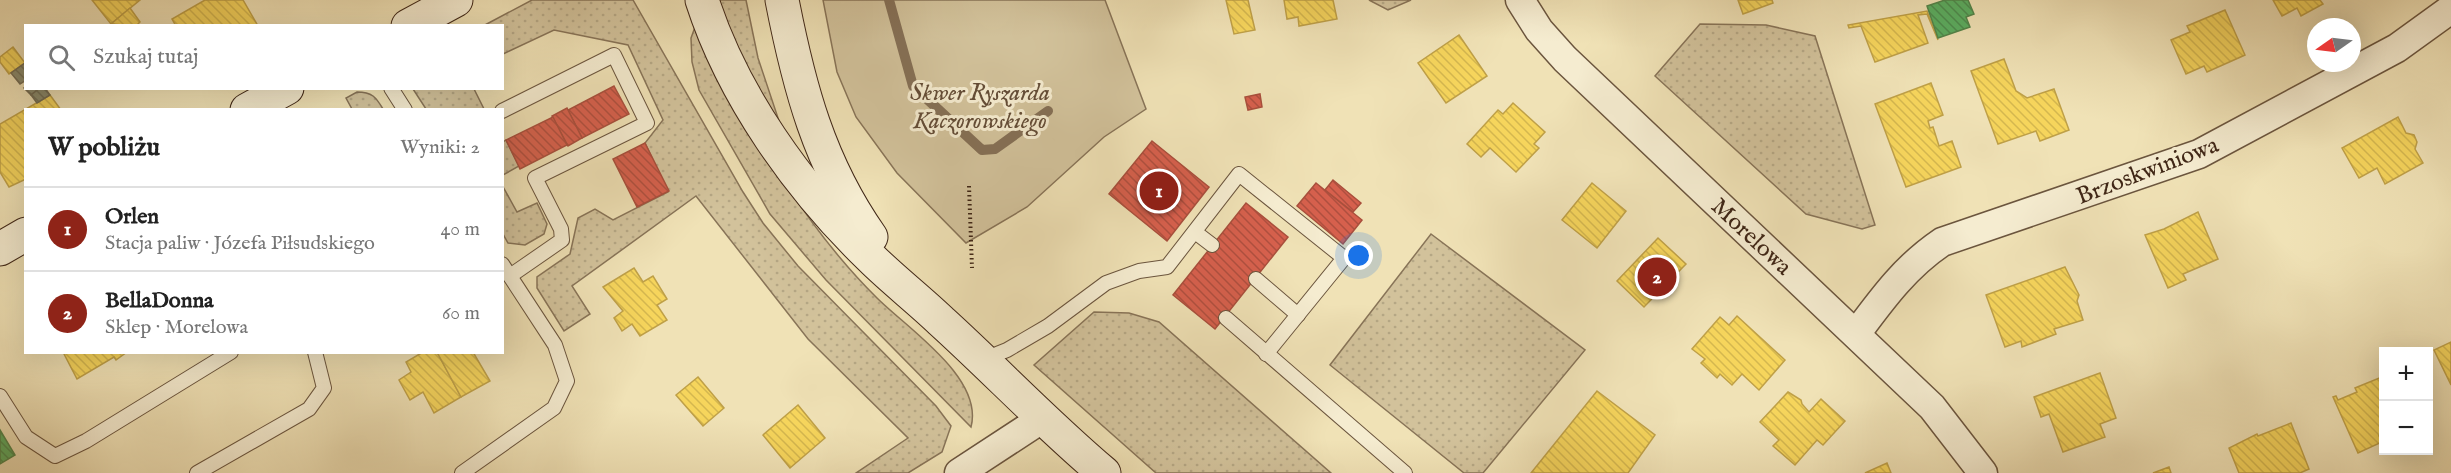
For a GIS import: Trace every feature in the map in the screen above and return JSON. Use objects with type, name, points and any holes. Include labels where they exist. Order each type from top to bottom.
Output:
[{"type":"street","points":[[412,24],[456,0]]},
{"type":"street","points":[[782,0],[805,106],[822,150],[843,192],[882,252],[941,321]]},
{"type":"street","name":"Morelowa","points":[[1520,0],[1539,30],[1565,59],[1932,407],[1983,473]]},
{"type":"street","points":[[702,4],[743,91],[794,171],[870,257],[1104,473]]},
{"type":"street","name":"Brzoskwiniowa","points":[[1856,334],[1894,283],[1922,256],[1942,242],[2199,154],[2397,48],[2451,9]]},
{"type":"street","points":[[251,108],[283,90]]},
{"type":"street","points":[[0,249],[24,235]]},
{"type":"street","points":[[959,473],[1043,418]]},
{"type":"lane","points":[[462,473],[554,408],[567,381],[555,345],[506,270],[562,240],[561,229],[535,178],[647,123],[614,55],[504,110]]},
{"type":"lane","points":[[392,90],[404,108]]},
{"type":"lane","points":[[982,360],[1007,350],[1048,326],[1106,283],[1139,271],[1167,267],[1239,174],[1344,258],[1266,354]]},
{"type":"lane","points":[[1195,232],[1212,245]]},
{"type":"lane","points":[[1256,279],[1298,315]]},
{"type":"lane","points":[[1226,318],[1405,473]]},
{"type":"lane","points":[[0,396],[26,437],[55,456],[86,441],[228,354]]},
{"type":"lane","points":[[197,473],[309,410],[324,388],[316,354]]},
{"type":"path","points":[[969,186],[972,268]]},
{"type":"green space","points":[[532,0],[633,0],[763,223],[798,266],[936,406],[951,426],[942,452],[908,473],[856,473],[908,438],[808,339],[696,196],[572,286],[590,314],[564,331],[537,288],[537,277],[570,254],[578,218],[595,209],[613,220],[668,192],[645,143],[663,120],[628,45],[554,30],[504,54],[504,24],[487,24]]},
{"type":"green space","points":[[717,0],[746,0],[758,58],[791,157],[749,85]]},
{"type":"green space","name":"Skwer Ryszarda Kaczorowskiego","points":[[823,0],[1105,0],[1146,109],[1104,137],[1027,207],[966,243],[897,173],[856,117],[837,72]]},
{"type":"green space","points":[[1369,0],[1411,0],[1388,10]]},
{"type":"green space","points":[[1700,24],[1766,25],[1815,36],[1875,225],[1862,229],[1806,214],[1655,76]]},
{"type":"green space","points":[[695,27],[755,135],[822,236],[877,298],[924,340],[955,373],[966,391],[972,409],[971,427],[826,280],[770,214],[699,90],[692,62],[691,38]]},
{"type":"green space","points":[[414,90],[474,90],[484,108],[425,108]]},
{"type":"green space","points":[[357,92],[366,93],[373,96],[382,108],[351,108],[346,98]]},
{"type":"green space","points":[[506,140],[519,166],[504,174],[504,141]]},
{"type":"green space","points":[[504,189],[517,212],[537,203],[547,224],[544,234],[525,245],[508,243],[504,236]]},
{"type":"green space","points":[[1431,234],[1585,350],[1483,473],[1464,473],[1330,365]]},
{"type":"green space","points":[[1094,312],[1129,313],[1159,322],[1331,473],[1156,473],[1034,365]]},
{"type":"building: Mieszkania","points":[[92,0],[140,0],[111,24]]},
{"type":"building: Mieszkania","points":[[205,0],[243,0],[257,24],[175,24],[172,19]]},
{"type":"building: Mieszkania","points":[[1226,0],[1248,0],[1255,30],[1234,34]]},
{"type":"building: Mieszkania","points":[[1284,0],[1333,0],[1337,19],[1299,26],[1298,17],[1287,19]]},
{"type":"building: Mieszkania","points":[[1738,0],[1772,0],[1773,3],[1743,14]]},
{"type":"building: Mieszkania","points":[[2273,0],[2320,0],[2323,4],[2301,16],[2297,8],[2282,16]]},
{"type":"building: Mieszkania","points":[[130,8],[140,22],[138,24],[111,24]]},
{"type":"building: Mieszkania","points":[[2225,10],[2245,55],[2207,72],[2204,66],[2186,74],[2171,40],[2190,32],[2187,26]]},
{"type":"building: Mieszkania","points":[[1927,11],[1938,40],[1927,14],[1918,15],[1928,43],[1875,62],[1861,26],[1849,28],[1848,25]]},
{"type":"building: Mieszkania","points":[[1459,35],[1487,76],[1446,103],[1418,63]]},
{"type":"building: Mieszkania","points":[[13,47],[24,64],[9,74],[0,62],[0,57]]},
{"type":"building: Mieszkania","points":[[2004,59],[2016,91],[2027,98],[2054,89],[2069,130],[2040,141],[2036,131],[1998,144],[1971,71]]},
{"type":"building: Mieszkania","points":[[1931,83],[1943,115],[1928,121],[1930,128],[1933,127],[1939,146],[1952,141],[1961,167],[1906,187],[1875,104]]},
{"type":"building: Mieszkania","points":[[50,95],[60,108],[28,108]]},
{"type":"building: Mieszkania","points":[[1513,103],[1545,132],[1534,144],[1539,148],[1516,172],[1490,148],[1481,157],[1467,144],[1498,110],[1503,114]]},
{"type":"building: Mieszkania","points":[[24,110],[24,180],[9,187],[0,172],[0,124]]},
{"type":"building: Mieszkania","points":[[2398,117],[2406,133],[2414,135],[2417,142],[2415,149],[2423,163],[2385,184],[2377,168],[2359,178],[2342,148]]},
{"type":"building: Mieszkania","points":[[1592,183],[1626,211],[1597,248],[1562,220]]},
{"type":"building: Mieszkania","points":[[2198,212],[2218,259],[2183,274],[2186,280],[2168,288],[2145,235],[2164,229]]},
{"type":"building: Mieszkania","points":[[1658,238],[1686,264],[1644,307],[1617,281]]},
{"type":"building: Mieszkania","points":[[2065,267],[2079,295],[2077,301],[2083,320],[2054,329],[2056,334],[2022,347],[2021,341],[2005,347],[1986,295]]},
{"type":"building: Mieszkania","points":[[634,268],[643,282],[653,276],[667,299],[657,305],[667,320],[640,336],[632,324],[622,331],[614,318],[623,311],[603,287]]},
{"type":"building: Mieszkania","points":[[1737,316],[1785,360],[1759,390],[1742,374],[1732,385],[1720,374],[1717,378],[1701,363],[1705,359],[1692,349],[1720,317],[1729,325]]},
{"type":"building: Mieszkania","points":[[2451,342],[2451,385],[2434,350]]},
{"type":"building: Mieszkania","points":[[64,354],[124,354],[116,360],[114,357],[77,379]]},
{"type":"building: Mieszkania","points":[[420,354],[438,354],[461,397],[434,413],[423,392],[410,400],[399,380],[411,372],[406,362]]},
{"type":"building: Mieszkania","points":[[438,354],[474,354],[490,381],[461,397]]},
{"type":"building: Mieszkania","points":[[2100,373],[2116,418],[2100,424],[2105,437],[2063,452],[2049,414],[2041,417],[2034,397]]},
{"type":"building: Mieszkania","points":[[698,377],[724,408],[703,426],[676,395]]},
{"type":"building: Mieszkania","points":[[2379,378],[2379,443],[2358,453],[2333,397],[2336,396],[2338,400],[2357,392],[2355,388]]},
{"type":"building: Mieszkania","points":[[1597,391],[1655,435],[1628,473],[1531,473]]},
{"type":"building: Mieszkania","points":[[1788,392],[1801,400],[1809,412],[1821,399],[1845,421],[1823,445],[1817,440],[1795,465],[1773,446],[1779,440],[1760,422]]},
{"type":"building: Mieszkania","points":[[798,405],[825,438],[790,468],[763,435]]},
{"type":"building: Mieszkania","points":[[2291,423],[2309,469],[2300,473],[2239,473],[2229,448],[2257,434],[2258,436]]},
{"type":"building: Mieszkania","points":[[1887,463],[1891,473],[1865,473]]},
{"type":"building: Mieszkania","points":[[2169,467],[2171,473],[2153,473]]},
{"type":"building: Handel","points":[[614,86],[629,114],[582,138],[568,110]]},
{"type":"building: Handel","points":[[1260,94],[1262,107],[1248,110],[1245,97]]},
{"type":"building: Handel","points":[[567,108],[582,138],[568,146],[552,116]]},
{"type":"building: Handel","points":[[553,117],[567,145],[520,169],[506,140]]},
{"type":"building: Handel","points":[[1152,141],[1209,187],[1167,241],[1109,194]]},
{"type":"building: Handel","points":[[645,143],[669,191],[637,207],[613,159]]},
{"type":"building: Handel","points":[[1333,180],[1361,203],[1353,212],[1325,190]]},
{"type":"building: Handel","points":[[1316,183],[1362,220],[1343,244],[1297,206]]},
{"type":"building: Handel","points":[[1246,203],[1288,237],[1215,329],[1173,295]]},
{"type":"building: Publiczne","points":[[1945,0],[1968,0],[1974,14],[1966,17],[1970,27],[1938,38],[1927,6]]},
{"type":"building: Publiczne","points":[[0,430],[15,455],[0,464]]},
{"type":"building: Przemysł","points":[[24,64],[24,81],[20,84],[11,73]]},
{"type":"building: Przemysł","points":[[26,90],[37,90],[31,95]]},
{"type":"building: Przemysł","points":[[37,90],[46,90],[50,95],[37,103],[31,95]]},
{"type":"waterway","points":[[889,0],[913,86],[982,150],[995,149],[1048,111]]},
{"type":"place","name":"Orlen","points":[[1159,191]]},
{"type":"place","name":"BellaDonna","points":[[1657,277]]}]
